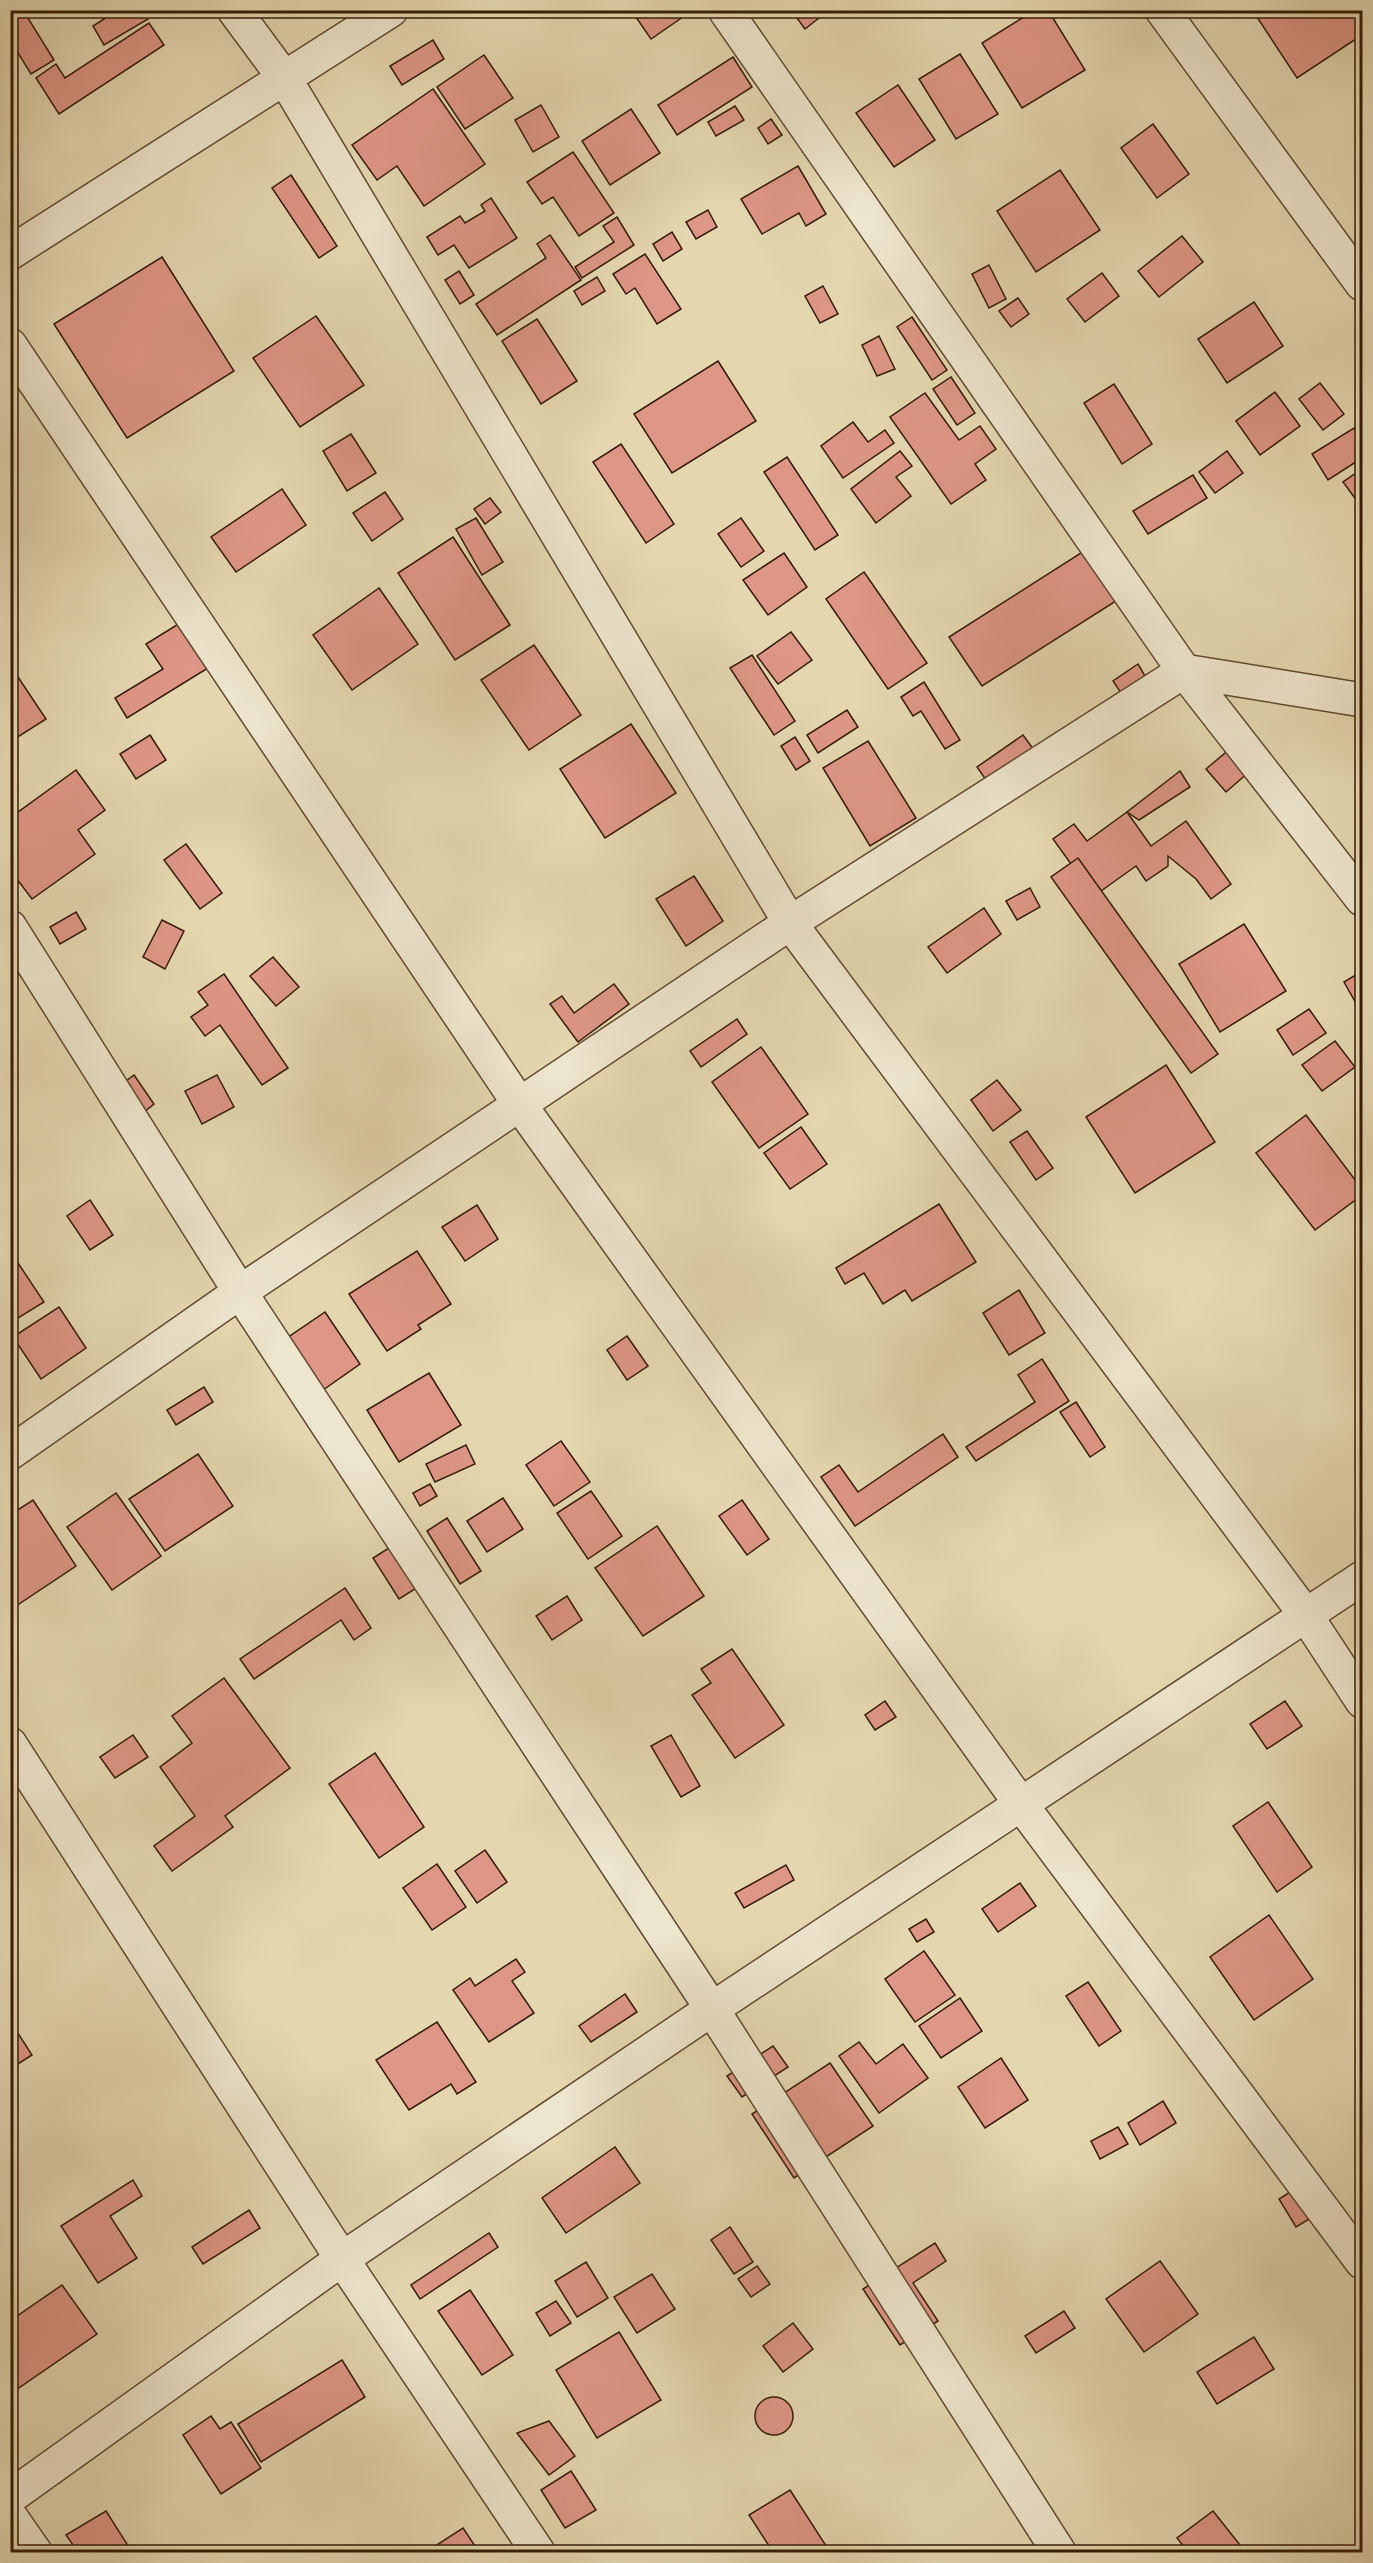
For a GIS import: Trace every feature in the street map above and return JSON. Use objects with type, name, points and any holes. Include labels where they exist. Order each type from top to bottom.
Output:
[{"type":"street","points":[[234,10],[285,79],[790,923],[1305,1614],[1362,1701]]},
{"type":"street","points":[[10,252],[391,10]]},
{"type":"street","points":[[725,10],[1184,671],[1362,899]]},
{"type":"street","points":[[1162,10],[1362,284]]},
{"type":"street","points":[[10,345],[520,1105],[1020,1803],[1362,2262]]},
{"type":"street","points":[[10,1453],[240,1292],[790,923],[1184,671],[1362,700]]},
{"type":"street","points":[[10,927],[240,1292],[712,2008],[1059,2553]]},
{"type":"street","points":[[10,2497],[342,2259],[712,2008],[1362,1578]]},
{"type":"street","points":[[10,1744],[342,2259],[538,2553]]},
{"type":"street","points":[[10,2516],[35,2553]]},
{"type":"building","points":[[10,10],[23,10],[54,60],[31,74],[10,40]]},
{"type":"building","points":[[118,10],[142,10],[148,19],[104,45],[93,26]]},
{"type":"building","points":[[631,10],[693,10],[651,39]]},
{"type":"building","points":[[791,10],[829,10],[805,29]]},
{"type":"building","points":[[1035,10],[1048,10],[1085,70],[1022,108],[982,43]]},
{"type":"building","points":[[1362,10],[1362,35],[1297,78],[1253,11]]},
{"type":"building","points":[[149,23],[164,45],[59,114],[36,78],[56,64],[65,78]]},
{"type":"building","points":[[433,40],[444,59],[402,85],[390,66]]},
{"type":"building","points":[[960,54],[998,114],[956,139],[919,79]]},
{"type":"building","points":[[484,55],[513,98],[465,129],[437,87]]},
{"type":"building","points":[[733,57],[752,87],[677,135],[658,105]]},
{"type":"building","points":[[898,85],[935,140],[894,167],[856,113]]},
{"type":"building","points":[[433,89],[485,164],[424,206],[397,166],[377,180],[352,145]]},
{"type":"building","points":[[541,105],[559,137],[533,152],[515,120]]},
{"type":"building","points":[[735,106],[744,120],[716,136],[708,122]]},
{"type":"building","points":[[631,109],[660,153],[610,185],[582,141]]},
{"type":"building","points":[[771,119],[782,135],[768,144],[758,128]]},
{"type":"building","points":[[1153,124],[1189,174],[1157,198],[1121,148]]},
{"type":"building","points":[[573,152],[614,213],[579,236],[553,197],[542,204],[527,182]]},
{"type":"building","points":[[798,166],[826,214],[806,226],[799,213],[762,234],[741,199]]},
{"type":"building","points":[[1060,170],[1100,230],[1036,272],[997,211]]},
{"type":"building","points":[[291,175],[337,246],[319,258],[272,188]]},
{"type":"building","points":[[491,198],[517,238],[469,268],[454,245],[438,255],[427,237],[460,216],[465,223],[485,211],[481,205]]},
{"type":"building","points":[[708,210],[717,227],[696,239],[686,222]]},
{"type":"building","points":[[617,217],[634,245],[582,278],[575,267],[614,242],[603,226]]},
{"type":"building","points":[[672,232],[682,249],[663,261],[653,244]]},
{"type":"building","points":[[550,235],[581,280],[497,335],[476,304],[546,258],[537,244]]},
{"type":"building","points":[[1182,236],[1203,262],[1159,297],[1138,271]]},
{"type":"building","points":[[645,254],[681,309],[657,324],[635,288],[626,294],[613,274]]},
{"type":"building","points":[[162,257],[234,371],[127,438],[54,324]]},
{"type":"building","points":[[989,265],[1006,299],[989,308],[972,274]]},
{"type":"building","points":[[459,271],[474,295],[460,304],[445,280]]},
{"type":"building","points":[[1102,273],[1119,296],[1085,322],[1067,299]]},
{"type":"building","points":[[597,277],[605,291],[582,305],[574,291]]},
{"type":"building","points":[[823,286],[838,314],[820,323],[805,296]]},
{"type":"building","points":[[1018,298],[1029,314],[1011,327],[999,311]]},
{"type":"building","points":[[1254,302],[1283,346],[1227,383],[1198,339]]},
{"type":"building","points":[[316,316],[364,385],[300,427],[253,358]]},
{"type":"building","points":[[912,317],[947,370],[932,380],[897,327]]},
{"type":"building","points":[[537,319],[577,381],[541,404],[502,341]]},
{"type":"building","points":[[879,336],[895,369],[877,376],[862,345]]},
{"type":"building","points":[[718,361],[756,421],[672,473],[634,414]]},
{"type":"building","points":[[951,377],[975,413],[957,425],[933,389]]},
{"type":"building","points":[[1320,383],[1344,414],[1323,430],[1299,399]]},
{"type":"building","points":[[1114,384],[1152,444],[1122,464],[1084,403]]},
{"type":"building","points":[[1275,392],[1300,426],[1260,455],[1236,421]]},
{"type":"building","points":[[925,393],[959,440],[980,426],[996,449],[975,464],[986,480],[951,504],[890,417]]},
{"type":"building","points":[[853,422],[868,442],[885,430],[894,443],[843,478],[821,446]]},
{"type":"building","points":[[1354,428],[1362,442],[1362,458],[1328,480],[1312,454]]},
{"type":"building","points":[[351,434],[376,473],[347,491],[323,451]]},
{"type":"building","points":[[621,444],[674,524],[646,543],[593,462]]},
{"type":"building","points":[[900,451],[912,466],[896,477],[911,496],[876,523],[851,489]]},
{"type":"building","points":[[1227,451],[1243,473],[1215,493],[1199,472]]},
{"type":"building","points":[[787,457],[838,535],[815,550],[764,472]]},
{"type":"building","points":[[1362,469],[1362,503],[1360,505],[1343,482]]},
{"type":"building","points":[[10,473],[16,481],[10,485]]},
{"type":"building","points":[[1193,475],[1207,498],[1148,534],[1133,511]]},
{"type":"building","points":[[282,489],[306,525],[236,572],[211,537]]},
{"type":"building","points":[[385,492],[403,519],[372,541],[353,513]]},
{"type":"building","points":[[490,498],[501,512],[485,524],[474,509]]},
{"type":"building","points":[[476,518],[503,562],[482,575],[456,529]]},
{"type":"building","points":[[741,518],[764,551],[741,567],[718,534]]},
{"type":"building","points":[[453,537],[510,625],[455,660],[398,573]]},
{"type":"building","points":[[1084,551],[1116,601],[982,686],[949,637]]},
{"type":"building","points":[[784,553],[807,587],[768,615],[743,580]]},
{"type":"building","points":[[864,572],[927,663],[888,689],[826,599]]},
{"type":"building","points":[[379,588],[418,644],[352,690],[313,635]]},
{"type":"building","points":[[180,623],[208,668],[127,718],[115,698],[163,669],[146,644]]},
{"type":"building","points":[[791,632],[812,660],[778,684],[757,656]]},
{"type":"building","points":[[534,645],[581,715],[529,750],[481,680]]},
{"type":"building","points":[[752,655],[795,721],[774,735],[730,668]]},
{"type":"building","points":[[1138,664],[1145,676],[1121,693],[1113,681]]},
{"type":"building","points":[[10,665],[46,719],[10,742]]},
{"type":"building","points":[[924,682],[960,740],[945,749],[921,711],[913,716],[901,697]]},
{"type":"building","points":[[847,710],[858,727],[818,753],[807,735]]},
{"type":"building","points":[[631,724],[676,793],[605,838],[560,769]]},
{"type":"building","points":[[150,735],[166,760],[136,779],[120,754]]},
{"type":"building","points":[[1023,735],[1039,757],[993,790],[977,767]]},
{"type":"building","points":[[795,737],[810,761],[796,770],[781,746]]},
{"type":"building","points":[[868,741],[916,818],[870,846],[823,768]]},
{"type":"building","points":[[1237,743],[1257,765],[1226,792],[1206,769]]},
{"type":"building","points":[[76,770],[105,810],[78,830],[95,854],[32,899],[10,870],[10,818]]},
{"type":"building","points":[[1180,771],[1190,787],[1139,820],[1127,812]]},
{"type":"building","points":[[1127,812],[1151,846],[1186,821],[1231,884],[1211,899],[1196,879],[1168,856],[1168,866],[1146,881],[1136,866],[1094,896],[1053,839],[1074,824],[1087,841]]},
{"type":"building","points":[[186,844],[222,893],[200,909],[164,860]]},
{"type":"building","points":[[1078,858],[1218,1054],[1191,1073],[1051,877]]},
{"type":"building","points":[[694,876],[723,921],[686,946],[656,899]]},
{"type":"building","points":[[1030,888],[1040,907],[1017,920],[1006,901]]},
{"type":"building","points":[[984,908],[1001,934],[947,973],[928,947]]},
{"type":"building","points":[[76,912],[86,929],[60,944],[50,927]]},
{"type":"building","points":[[162,920],[184,931],[165,969],[143,957]]},
{"type":"building","points":[[1244,924],[1286,991],[1220,1032],[1179,964]]},
{"type":"building","points":[[273,957],[299,987],[276,1006],[250,976]]},
{"type":"building","points":[[1362,971],[1362,1014],[1344,982]]},
{"type":"building","points":[[224,974],[288,1068],[262,1085],[220,1025],[205,1036],[191,1017],[208,1005],[198,992]]},
{"type":"building","points":[[614,984],[629,1004],[578,1042],[550,1004],[562,996],[574,1013]]},
{"type":"building","points":[[1309,1009],[1326,1033],[1293,1055],[1277,1030]]},
{"type":"building","points":[[737,1019],[747,1034],[701,1067],[690,1051]]},
{"type":"building","points":[[1335,1041],[1355,1067],[1322,1091],[1302,1065]]},
{"type":"building","points":[[761,1047],[808,1114],[759,1148],[712,1082]]},
{"type":"building","points":[[1166,1065],[1215,1142],[1135,1193],[1086,1117]]},
{"type":"building","points":[[134,1075],[154,1104],[143,1113],[122,1084]]},
{"type":"building","points":[[217,1075],[234,1107],[202,1124],[185,1091]]},
{"type":"building","points":[[997,1080],[1021,1110],[993,1131],[971,1100]]},
{"type":"building","points":[[1306,1115],[1362,1189],[1362,1195],[1315,1230],[1256,1153]]},
{"type":"building","points":[[801,1127],[827,1164],[790,1189],[764,1153]]},
{"type":"building","points":[[1027,1131],[1053,1168],[1036,1180],[1010,1142]]},
{"type":"building","points":[[90,1200],[113,1235],[90,1250],[67,1216]]},
{"type":"building","points":[[939,1204],[976,1262],[912,1301],[905,1290],[883,1304],[864,1273],[845,1284],[836,1268]]},
{"type":"building","points":[[477,1205],[498,1239],[465,1261],[442,1227]]},
{"type":"building","points":[[417,1251],[451,1304],[418,1325],[421,1329],[387,1351],[349,1294]]},
{"type":"building","points":[[14,1257],[44,1302],[10,1323],[10,1259]]},
{"type":"building","points":[[1019,1290],[1045,1333],[1009,1355],[983,1313]]},
{"type":"building","points":[[59,1307],[86,1348],[41,1379],[13,1337]]},
{"type":"building","points":[[325,1312],[360,1364],[323,1390],[287,1338]]},
{"type":"building","points":[[627,1336],[648,1366],[627,1380],[607,1350]]},
{"type":"building","points":[[1042,1359],[1069,1401],[976,1461],[966,1447],[1035,1402],[1018,1375]]},
{"type":"building","points":[[429,1373],[461,1425],[399,1462],[367,1410]]},
{"type":"building","points":[[204,1387],[213,1402],[176,1425],[167,1410]]},
{"type":"building","points":[[1076,1402],[1105,1447],[1090,1457],[1060,1412]]},
{"type":"building","points":[[943,1434],[958,1457],[855,1526],[821,1477],[839,1465],[858,1492]]},
{"type":"building","points":[[561,1441],[590,1482],[554,1506],[526,1465]]},
{"type":"building","points":[[466,1445],[475,1464],[435,1482],[426,1464]]},
{"type":"building","points":[[198,1454],[233,1506],[165,1551],[129,1499]]},
{"type":"building","points":[[430,1484],[437,1496],[420,1506],[413,1493]]},
{"type":"building","points":[[591,1491],[622,1536],[588,1559],[557,1513]]},
{"type":"building","points":[[116,1493],[161,1556],[112,1590],[67,1527]]},
{"type":"building","points":[[503,1498],[523,1529],[487,1552],[467,1521]]},
{"type":"building","points":[[33,1500],[76,1566],[13,1608],[10,1604],[10,1515]]},
{"type":"building","points":[[742,1500],[769,1539],[747,1555],[719,1516]]},
{"type":"building","points":[[447,1518],[481,1571],[460,1584],[427,1531]]},
{"type":"building","points":[[657,1526],[704,1596],[643,1636],[595,1568]]},
{"type":"building","points":[[400,1541],[426,1582],[399,1599],[373,1558]]},
{"type":"building","points":[[345,1588],[371,1628],[354,1640],[341,1620],[254,1679],[240,1659]]},
{"type":"building","points":[[567,1596],[582,1620],[552,1640],[536,1616]]},
{"type":"building","points":[[732,1649],[784,1725],[735,1758],[692,1695],[711,1683],[701,1669]]},
{"type":"building","points":[[224,1678],[290,1768],[225,1816],[233,1827],[172,1871],[154,1846],[195,1816],[160,1767],[192,1743],[172,1716]]},
{"type":"building","points":[[885,1701],[896,1717],[875,1730],[865,1715]]},
{"type":"building","points":[[1285,1701],[1302,1726],[1267,1749],[1250,1724]]},
{"type":"building","points":[[133,1735],[148,1757],[115,1778],[100,1757]]},
{"type":"building","points":[[671,1735],[700,1786],[681,1797],[651,1746]]},
{"type":"building","points":[[375,1753],[424,1827],[379,1858],[329,1784]]},
{"type":"building","points":[[1268,1802],[1312,1867],[1277,1892],[1233,1826]]},
{"type":"building","points":[[485,1850],[507,1882],[477,1903],[455,1871]]},
{"type":"building","points":[[437,1864],[466,1907],[432,1930],[403,1888]]},
{"type":"building","points":[[786,1865],[794,1880],[744,1908],[735,1893]]},
{"type":"building","points":[[1020,1883],[1036,1906],[998,1932],[982,1909]]},
{"type":"building","points":[[1269,1915],[1313,1979],[1254,2020],[1210,1957]]},
{"type":"building","points":[[926,1919],[934,1932],[917,1942],[909,1929]]},
{"type":"building","points":[[924,1951],[955,1995],[915,2022],[885,1979]]},
{"type":"building","points":[[516,1959],[525,1972],[512,1981],[534,2013],[489,2042],[453,1990],[470,1978],[475,1986]]},
{"type":"building","points":[[1088,1982],[1121,2031],[1099,2046],[1066,1996]]},
{"type":"building","points":[[625,1994],[637,2012],[591,2042],[579,2026]]},
{"type":"building","points":[[960,1998],[982,2031],[941,2058],[919,2026]]},
{"type":"building","points":[[10,2021],[32,2055],[10,2069]]},
{"type":"building","points":[[437,2022],[476,2082],[457,2094],[451,2084],[409,2110],[376,2060]]},
{"type":"building","points":[[859,2042],[876,2064],[903,2044],[928,2078],[879,2113],[839,2056]]},
{"type":"building","points":[[773,2046],[788,2067],[742,2097],[727,2076]]},
{"type":"building","points":[[1001,2058],[1028,2100],[985,2128],[958,2087]]},
{"type":"building","points":[[830,2063],[873,2126],[794,2178],[752,2114]]},
{"type":"building","points":[[1163,2101],[1176,2123],[1140,2145],[1128,2123]]},
{"type":"building","points":[[1118,2127],[1128,2144],[1100,2159],[1091,2141]]},
{"type":"building","points":[[615,2147],[640,2183],[566,2233],[542,2198]]},
{"type":"building","points":[[133,2180],[142,2196],[110,2216],[137,2258],[98,2283],[61,2226]]},
{"type":"building","points":[[1298,2187],[1316,2215],[1296,2227],[1279,2199]]},
{"type":"building","points":[[249,2210],[260,2228],[203,2264],[192,2247]]},
{"type":"building","points":[[730,2227],[753,2262],[734,2274],[711,2240]]},
{"type":"building","points":[[489,2233],[498,2247],[420,2299],[411,2285]]},
{"type":"building","points":[[935,2243],[946,2261],[913,2283],[938,2321],[900,2345],[863,2289]]},
{"type":"building","points":[[1160,2261],[1198,2314],[1144,2352],[1106,2299]]},
{"type":"building","points":[[586,2262],[608,2298],[577,2317],[555,2281]]},
{"type":"building","points":[[757,2266],[770,2284],[751,2297],[738,2279]]},
{"type":"building","points":[[652,2274],[675,2309],[637,2333],[614,2297]]},
{"type":"building","points":[[62,2285],[97,2334],[10,2394],[10,2321]]},
{"type":"building","points":[[470,2290],[513,2355],[482,2375],[438,2311]]},
{"type":"building","points":[[556,2301],[571,2323],[550,2336],[536,2313]]},
{"type":"building","points":[[1064,2311],[1075,2328],[1036,2353],[1025,2336]]},
{"type":"building","points":[[793,2323],[813,2349],[783,2372],[763,2346]]},
{"type":"building","points":[[619,2332],[661,2400],[597,2438],[556,2370]]},
{"type":"building","points":[[1254,2337],[1274,2369],[1217,2404],[1197,2372]]},
{"type":"building","points":[[342,2360],[365,2397],[261,2462],[238,2424]]},
{"type":"building","points":[[774,2397],[788,2402],[793,2416],[788,2430],[774,2435],[760,2430],[755,2416],[760,2402]]},
{"type":"building","points":[[211,2416],[220,2429],[231,2422],[261,2468],[221,2494],[183,2435]]},
{"type":"building","points":[[549,2421],[575,2456],[549,2475],[517,2433]]},
{"type":"building","points":[[571,2471],[596,2510],[565,2528],[541,2490]]},
{"type":"building","points":[[790,2490],[830,2552],[773,2552],[749,2515]]},
{"type":"building","points":[[106,2511],[132,2552],[78,2552],[66,2535]]},
{"type":"building","points":[[1213,2511],[1240,2545],[1230,2552],[1188,2552],[1177,2538]]},
{"type":"building","points":[[463,2528],[479,2552],[426,2552]]},
{"type":"building","points":[[317,2546],[327,2552],[313,2552]]}]
